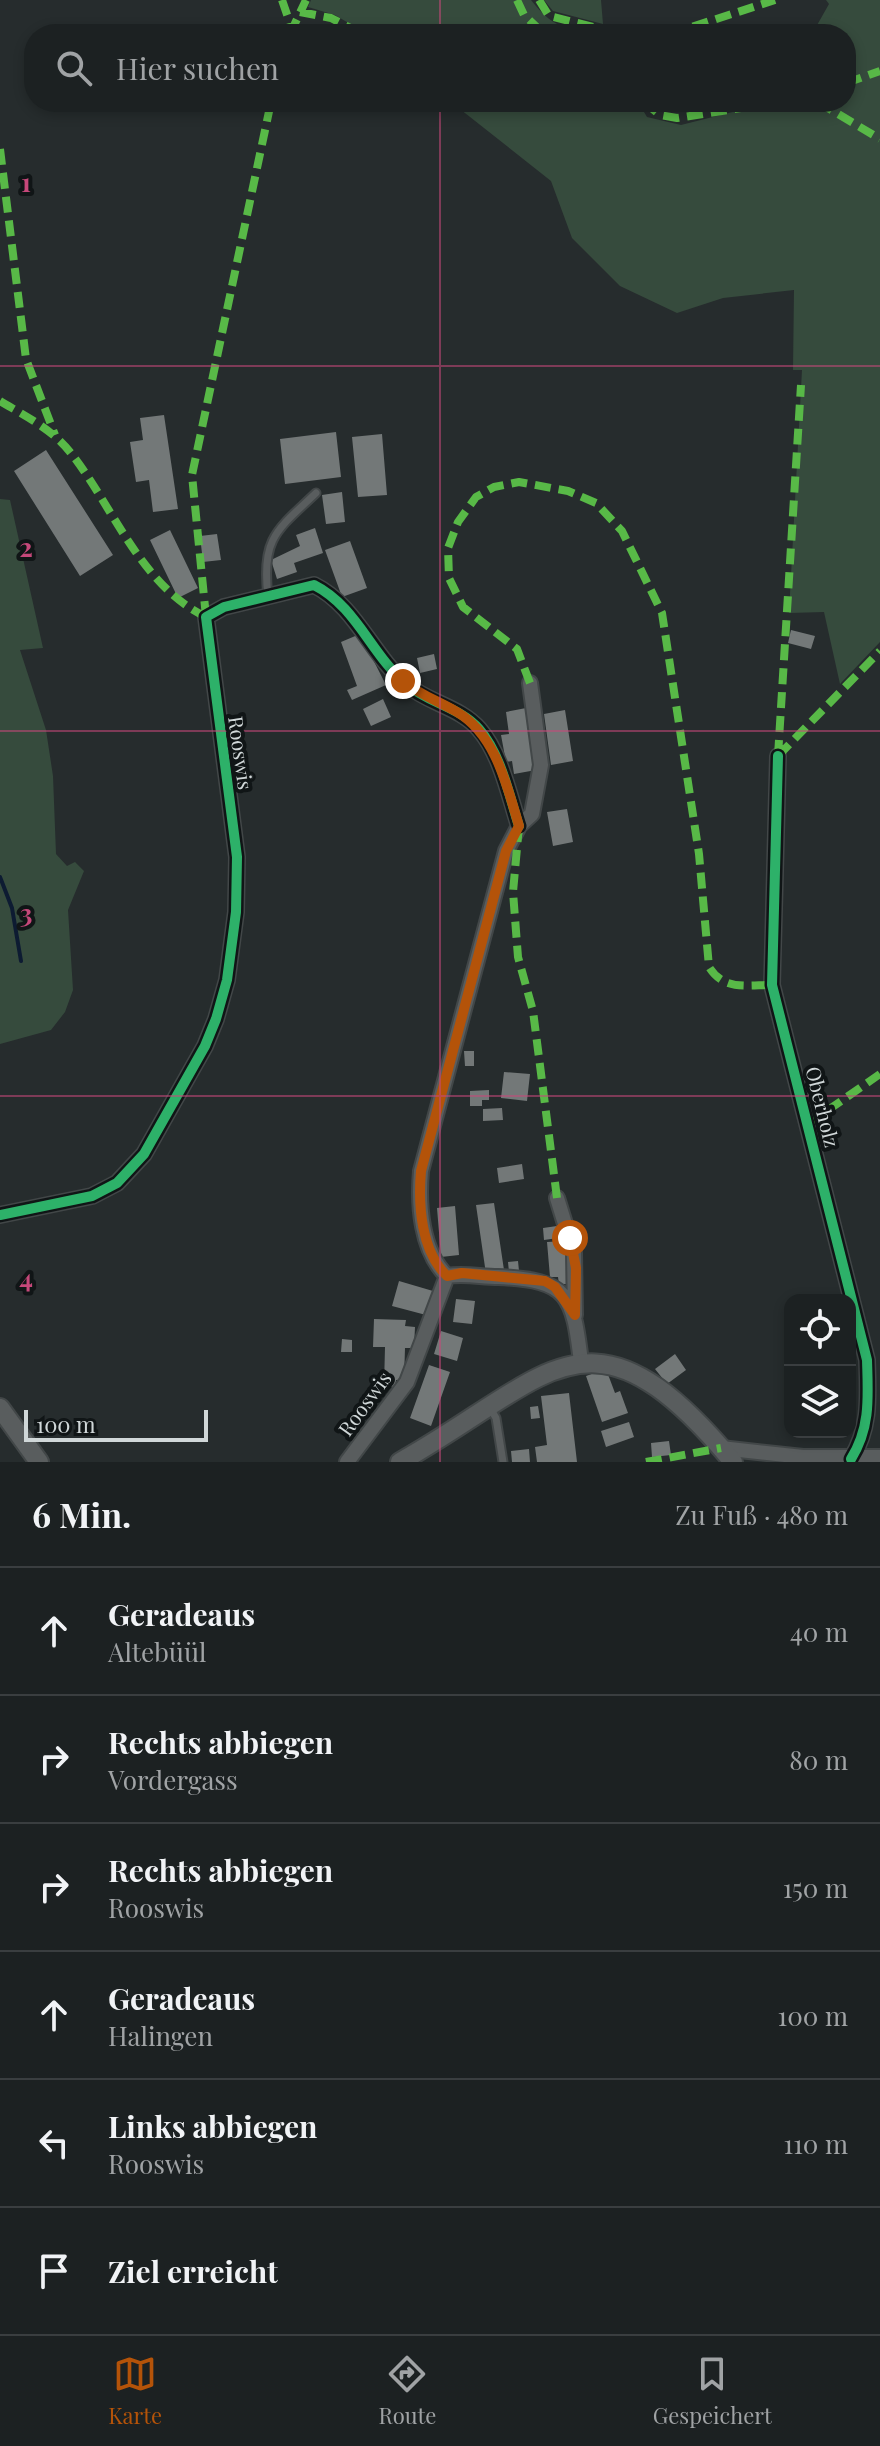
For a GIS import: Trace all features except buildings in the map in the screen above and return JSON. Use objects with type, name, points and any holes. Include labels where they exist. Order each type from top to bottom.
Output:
[{"type":"street","name":"Rooswis","points":[[0,1215],[92,1196],[117,1183],[144,1154],[205,1046],[227,980],[236,912],[237,871],[206,617],[224,607],[314,585],[334,595],[403,681],[423,697],[457,712],[479,729],[496,758],[519,826]]},
{"type":"street","points":[[530,683],[541,765],[532,814],[519,826],[506,851],[421,1171],[419,1200],[435,1264],[447,1276],[462,1273],[545,1281],[555,1287],[575,1315]]},
{"type":"street","name":"Oberholz","points":[[778,756],[772,985],[867,1360],[869,1408],[864,1438],[851,1459]]},
{"type":"street","points":[[557,1198],[574,1253],[575,1315],[581,1362]]},
{"type":"street","name":"Rooswis","points":[[347,1462],[407,1382],[447,1276]]},
{"type":"street","points":[[400,1462],[546,1371],[581,1362],[615,1366],[640,1377],[686,1413],[727,1455],[801,1459],[880,1457]]},
{"type":"street","points":[[0,1408],[39,1462]]},
{"type":"lane","points":[[268,596],[265,555],[280,527],[316,493]]},
{"type":"lane","points":[[489,1406],[496,1418],[503,1462]]},
{"type":"green space","points":[[311,0],[531,0],[557,24],[350,24],[335,15],[308,7]]},
{"type":"green space","points":[[544,0],[601,0],[603,24],[553,11]]},
{"type":"green space","points":[[826,0],[880,0],[880,642],[840,684],[824,612],[789,613],[802,370],[793,370],[794,290],[723,298],[677,313],[620,286],[572,238],[551,181],[464,112],[644,112],[647,117],[681,125],[732,112],[856,112],[856,24],[818,24],[829,4]]},
{"type":"green space","points":[[0,499],[10,500],[43,648],[20,650],[46,730],[53,776],[56,854],[67,866],[75,862],[84,871],[68,910],[73,990],[65,1012],[51,1030],[0,1044]]},
{"type":"waterway","points":[[0,877],[12,908],[21,961]]},
{"type":"marked path","points":[[282,0],[290,24]]},
{"type":"marked path","points":[[295,24],[306,0]]},
{"type":"marked path","points":[[517,0],[524,15],[533,24]]},
{"type":"marked path","points":[[539,0],[549,16],[581,24]]},
{"type":"marked path","points":[[701,24],[775,0]]},
{"type":"marked path","points":[[300,12],[331,18],[343,24]]},
{"type":"marked path","points":[[856,79],[880,71]]},
{"type":"marked path","points":[[206,617],[192,475],[269,112]]},
{"type":"marked path","points":[[656,112],[677,118],[716,112]]},
{"type":"marked path","points":[[835,112],[880,139]]},
{"type":"marked path","points":[[0,149],[26,359],[55,435]]},
{"type":"marked path","points":[[778,756],[801,385]]},
{"type":"marked path","points":[[0,401],[38,424],[63,444],[145,565],[183,603],[206,617]]},
{"type":"marked path","points":[[530,683],[517,649],[463,607],[449,578],[448,548],[458,522],[476,497],[494,487],[519,482],[568,491],[596,503],[622,531],[662,613],[699,854],[709,967],[715,975],[729,983],[772,985]]},
{"type":"marked path","points":[[778,756],[880,651]]},
{"type":"marked path","points":[[519,826],[513,892],[518,957],[533,1011],[557,1198]]},
{"type":"marked path","points":[[808,1124],[880,1074]]},
{"type":"marked path","points":[[646,1462],[721,1448]]},
{"type":"cycle path","points":[[0,1215],[92,1196],[117,1183],[144,1154],[205,1046],[216,1019],[227,980],[236,912],[237,857],[206,617],[224,607],[314,585],[329,594],[406,684],[463,715],[479,729],[499,763],[519,826]]},
{"type":"cycle path","points":[[778,756],[772,985],[867,1360],[865,1423],[851,1459]]},
{"type":"route","points":[[403,681],[423,697],[457,712],[479,729],[496,758],[519,826],[506,851],[421,1171],[419,1200],[426,1237],[435,1264],[447,1276],[462,1273],[545,1281],[566,1299],[575,1315],[576,1268],[570,1238]]}]
